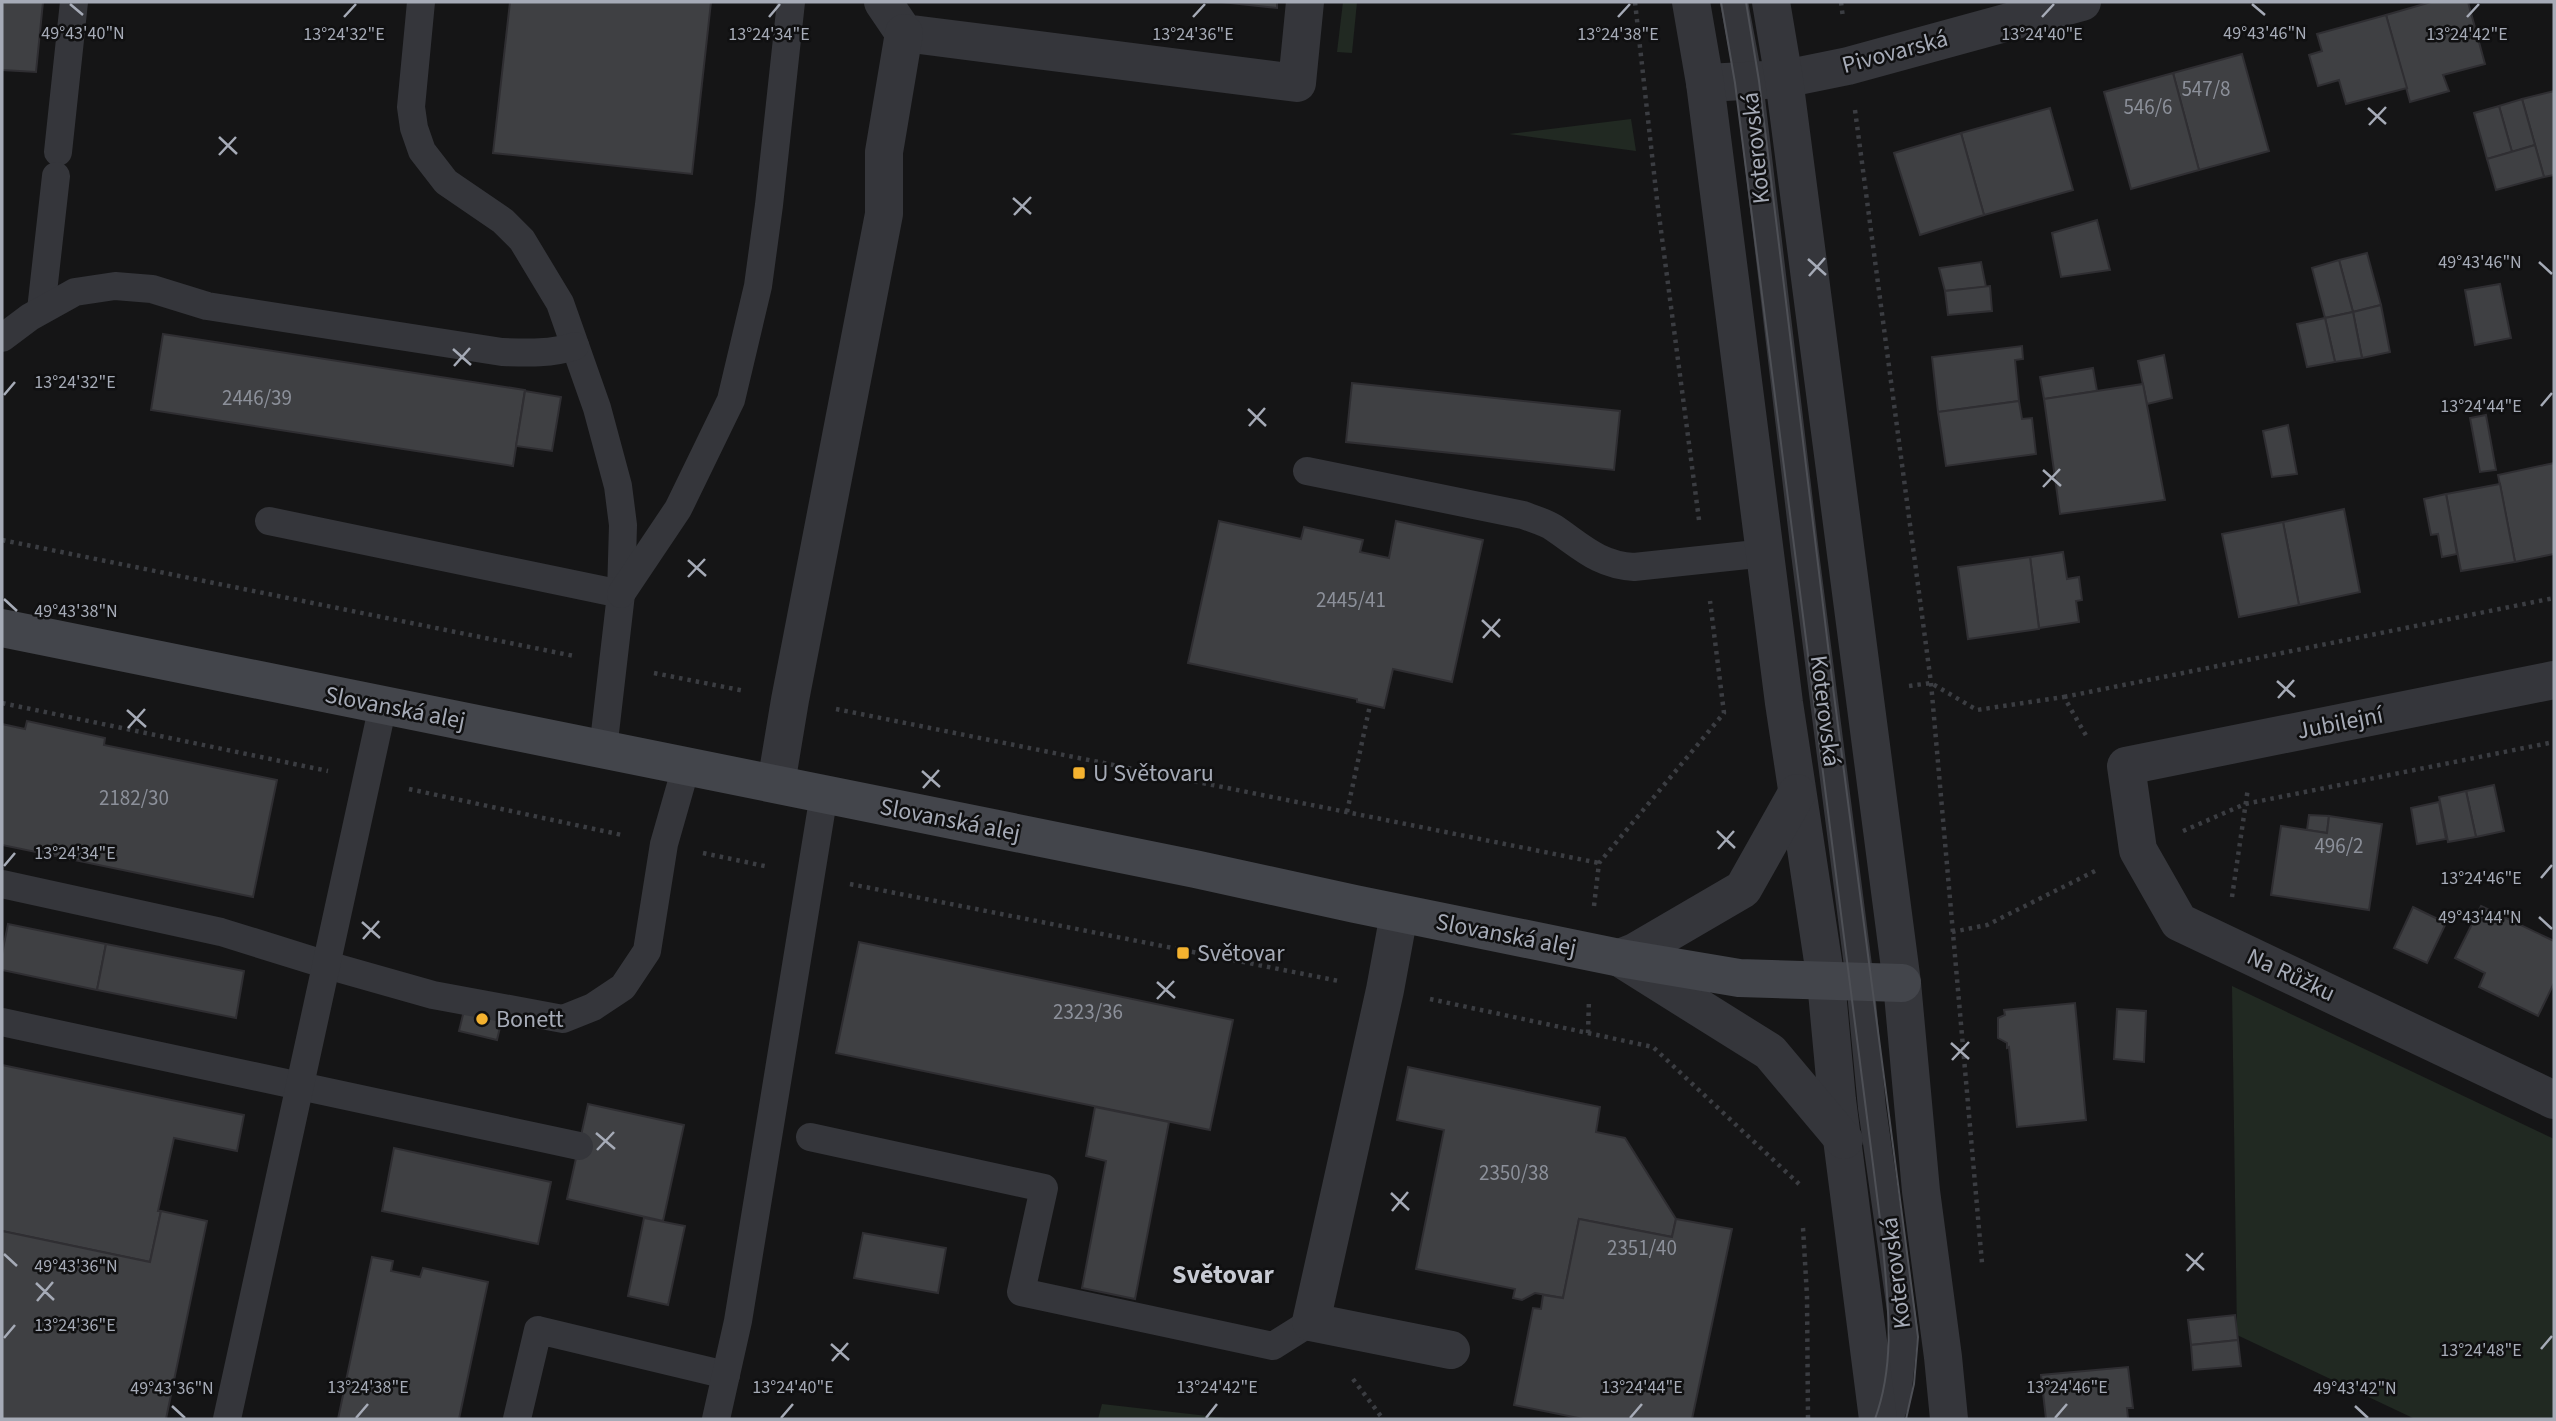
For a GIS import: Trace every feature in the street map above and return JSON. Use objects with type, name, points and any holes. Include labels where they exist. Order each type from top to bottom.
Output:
[{"type":"main road","name":"Slovanská alej","points":[[2,628],[1181,866],[1399,914],[1620,958],[1739,978],[1902,983]]},
{"type":"street","points":[[776,784],[884,214],[884,152],[904,33],[883,2]]},
{"type":"street","points":[[904,33],[1297,83],[1305,2]]},
{"type":"street","name":"Koterovská","points":[[1691,2],[1705,83],[1797,793],[1843,981]]},
{"type":"street","name":"Koterovská","points":[[1771,2],[1766,80],[1863,691],[1902,983],[1921,1191],[1949,1419]]},
{"type":"street","name":"Pivovarská","points":[[1705,83],[1766,80],[1848,66],[2082,2]]},
{"type":"street","name":"Jubilejní","points":[[2126,766],[2554,680]]},
{"type":"street","name":"Na Růžku","points":[[2126,766],[2138,849],[2179,922],[2554,1100]]},
{"type":"street","points":[[1620,958],[1635,952],[1743,889],[1797,793]]},
{"type":"street","points":[[1399,914],[1385,990],[1311,1322],[1451,1350]]},
{"type":"street","points":[[1620,958],[1770,1052],[1844,1140]]},
{"type":"street","points":[[1843,981],[1838,1100],[1878,1419]]},
{"type":"lane","points":[[41,310],[74,2]]},
{"type":"lane","points":[[421,2],[411,107],[414,128],[422,151],[446,182],[494,215],[522,240],[560,303],[597,408],[618,486],[623,525],[621,594],[603,750]]},
{"type":"lane","points":[[621,594],[678,509],[731,400],[758,286],[792,2]]},
{"type":"lane","name":"Koterovská","points":[[1734,2],[1766,80],[1795,471],[1843,981],[1872,1108],[1904,1331],[1897,1398],[1889,1419]]},
{"type":"lane","points":[[2,338],[41,310],[75,292],[115,286],[152,289],[207,306],[502,352],[561,351],[575,346]]},
{"type":"lane","points":[[1307,471],[1523,515],[1552,527],[1600,559],[1616,565],[1634,566],[1766,553]]},
{"type":"lane","points":[[269,521],[621,594]]},
{"type":"lane","points":[[227,1419],[383,705]]},
{"type":"lane","points":[[2,884],[221,932],[433,995],[563,1019],[593,1007],[623,987],[647,951],[664,844],[686,767]]},
{"type":"lane","points":[[716,1419],[738,1321],[824,794]]},
{"type":"lane","points":[[2,1022],[579,1146]]},
{"type":"lane","points":[[810,1137],[1044,1188],[1021,1292],[1273,1346],[1311,1322]]},
{"type":"lane","points":[[517,1419],[538,1329],[726,1376]]},
{"type":"path","points":[[1841,2],[1931,683],[1982,1267]]},
{"type":"path","points":[[1863,691],[1931,683],[1977,710],[2064,697],[2554,598]]},
{"type":"path","points":[[2064,697],[2090,741],[2126,766]]},
{"type":"path","points":[[1724,713],[1784,703]]},
{"type":"path","points":[[1347,812],[1370,705]]},
{"type":"path","points":[[2225,943],[2255,740]]},
{"type":"path","points":[[1952,932],[1987,925],[2138,849],[2245,804],[2554,742]]},
{"type":"path","points":[[1264,967],[1653,1047],[1800,1185],[1801,1196]]},
{"type":"path","points":[[1802,1220],[1807,1296],[1808,1419]]},
{"type":"shaded area","points":[[1343,2],[1357,2],[1352,53],[1337,52]]},
{"type":"shaded area","points":[[1631,119],[1636,151],[1509,134]]},
{"type":"shaded area","points":[[2232,986],[2554,1139],[2554,1419],[2415,1419],[2237,1335]]},
{"type":"shaded area","points":[[1102,1404],[1234,1419],[1098,1419]]},
{"type":"building","points":[[2,2],[43,2],[36,72],[2,70]]},
{"type":"building","points":[[510,2],[711,2],[692,174],[493,153]]},
{"type":"building","points":[[1221,2],[1277,2],[1277,8]]},
{"type":"building","points":[[2431,2],[2468,2],[2485,64],[2443,75],[2449,91],[2410,102],[2386,15]]},
{"type":"building","points":[[2386,15],[2407,88],[2346,104],[2339,80],[2318,86],[2309,55],[2322,51],[2317,34]]},
{"type":"building","points":[[2242,54],[2269,151],[2199,170],[2173,73]]},
{"type":"building","points":[[2173,73],[2199,170],[2131,189],[2104,92]]},
{"type":"building","points":[[2554,91],[2554,175],[2544,177],[2522,99]]},
{"type":"building","points":[[2522,99],[2535,145],[2512,152],[2499,106]]},
{"type":"building","points":[[2499,106],[2512,152],[2487,159],[2474,113]]},
{"type":"building","points":[[2050,108],[2073,190],[1984,215],[1961,133]]},
{"type":"building","points":[[1961,133],[1984,215],[1920,235],[1894,153]]},
{"type":"building","points":[[2535,145],[2544,177],[2496,190],[2487,159]]},
{"type":"building","points":[[2097,220],[2110,270],[2061,277],[2052,233]]},
{"type":"building","points":[[2367,253],[2381,305],[2353,312],[2339,260]]},
{"type":"building","points":[[2339,260],[2353,312],[2325,318],[2312,268]]},
{"type":"building","points":[[1981,262],[1986,287],[1945,291],[1939,268]]},
{"type":"building","points":[[2500,284],[2511,338],[2475,345],[2465,290]]},
{"type":"building","points":[[1990,286],[1992,311],[1948,315],[1945,291]]},
{"type":"building","points":[[2381,305],[2390,352],[2362,358],[2353,312]]},
{"type":"building","points":[[2353,312],[2362,358],[2335,362],[2325,318]]},
{"type":"building","points":[[2325,318],[2335,362],[2307,367],[2297,324]]},
{"type":"building","points":[[163,334],[525,390],[513,466],[151,410]]},
{"type":"building","points":[[2022,346],[2023,359],[2015,360],[2019,401],[1938,412],[1932,357]]},
{"type":"building","points":[[2164,355],[2172,398],[2147,404],[2138,361]]},
{"type":"building","points":[[2093,368],[2097,391],[2044,399],[2040,377]]},
{"type":"building","points":[[1352,383],[1620,411],[1614,470],[1346,442]]},
{"type":"building","points":[[2143,384],[2165,500],[2060,514],[2044,399]]},
{"type":"building","points":[[525,391],[561,397],[552,451],[516,446]]},
{"type":"building","points":[[2019,401],[2022,419],[2032,418],[2036,454],[1946,466],[1938,412]]},
{"type":"building","points":[[2486,415],[2496,470],[2480,472],[2470,418]]},
{"type":"building","points":[[2288,425],[2297,474],[2272,477],[2263,431]]},
{"type":"building","points":[[2554,463],[2554,554],[2515,562],[2498,475]]},
{"type":"building","points":[[2500,484],[2515,562],[2461,571],[2446,494]]},
{"type":"building","points":[[2446,494],[2457,554],[2442,557],[2438,534],[2431,535],[2424,499]]},
{"type":"building","points":[[2344,509],[2360,592],[2299,605],[2283,522]]},
{"type":"building","points":[[1219,521],[1301,539],[1304,527],[1363,540],[1360,552],[1389,558],[1396,521],[1483,540],[1452,682],[1393,669],[1384,708],[1357,702],[1357,699],[1188,663]]},
{"type":"building","points":[[2283,522],[2299,605],[2239,617],[2222,534]]},
{"type":"building","points":[[2063,552],[2067,579],[2079,577],[2082,600],[2076,601],[2079,622],[2039,628],[2030,557]]},
{"type":"building","points":[[2030,557],[2039,629],[1968,639],[1958,567]]},
{"type":"building","points":[[27,721],[105,738],[104,745],[277,780],[253,897],[2,845],[2,724],[25,729]]},
{"type":"building","points":[[2494,785],[2504,831],[2476,837],[2466,791]]},
{"type":"building","points":[[2466,791],[2476,837],[2448,842],[2439,797]]},
{"type":"building","points":[[2439,802],[2446,839],[2417,844],[2411,808]]},
{"type":"building","points":[[2309,815],[2329,816],[2327,833],[2307,830]]},
{"type":"building","points":[[2329,816],[2382,824],[2369,910],[2271,895],[2281,826],[2327,833]]},
{"type":"building","points":[[2481,906],[2554,941],[2554,983],[2538,1016],[2479,987],[2485,973],[2455,958]]},
{"type":"building","points":[[2413,907],[2446,923],[2427,963],[2394,948]]},
{"type":"building","points":[[8,924],[106,944],[97,990],[2,970]]},
{"type":"building","points":[[859,942],[1233,1020],[1210,1130],[836,1053]]},
{"type":"building","points":[[106,944],[244,971],[236,1018],[97,990]]},
{"type":"building","points":[[468,994],[506,1002],[497,1040],[459,1031]]},
{"type":"building","points":[[2075,1003],[2086,1120],[2017,1127],[2009,1047],[1998,1038],[1998,1018],[2005,1015],[2004,1010]]},
{"type":"building","points":[[2117,1009],[2146,1011],[2144,1062],[2114,1059]]},
{"type":"building","points":[[2,1065],[244,1115],[237,1151],[174,1138],[150,1262],[2,1231]]},
{"type":"building","points":[[1408,1067],[1600,1107],[1596,1132],[1625,1138],[1676,1219],[1672,1237],[1579,1219],[1563,1298],[1535,1293],[1522,1300],[1513,1298],[1515,1289],[1416,1269],[1444,1130],[1397,1120]]},
{"type":"building","points":[[588,1104],[684,1125],[663,1221],[567,1199]]},
{"type":"building","points":[[1095,1107],[1169,1122],[1135,1299],[1082,1288],[1106,1161],[1086,1156]]},
{"type":"building","points":[[394,1148],[551,1182],[538,1244],[382,1211]]},
{"type":"building","points":[[161,1211],[207,1221],[166,1419],[2,1419],[2,1231],[150,1262]]},
{"type":"building","points":[[644,1218],[685,1226],[668,1305],[628,1296]]},
{"type":"building","points":[[1579,1219],[1672,1237],[1676,1219],[1732,1229],[1692,1419],[1583,1419],[1514,1405],[1533,1308],[1541,1309],[1543,1295],[1563,1298]]},
{"type":"building","points":[[863,1233],[946,1248],[938,1293],[854,1278]]},
{"type":"building","points":[[372,1257],[393,1261],[391,1271],[420,1277],[423,1268],[488,1282],[459,1419],[338,1419]]},
{"type":"building","points":[[2235,1315],[2238,1340],[2191,1345],[2188,1320]]},
{"type":"building","points":[[2238,1340],[2241,1366],[2193,1370],[2191,1345]]},
{"type":"building","points":[[2128,1367],[2133,1408],[2127,1408],[2128,1419],[2046,1419],[2041,1375]]},
{"type":"tram line","points":[[1721,2],[1735,83],[1882,1235],[1889,1328],[1886,1374],[1875,1419]]},
{"type":"tram line","points":[[1746,2],[1759,81],[1834,695],[1918,1337],[1914,1384],[1906,1419]]},
{"type":"place","name":"U Světovaru","points":[[1079,773]]},
{"type":"place","name":"Světovar","points":[[1183,953]]},
{"type":"place","name":"Bonett","points":[[482,1019]]},
{"type":"district","name":"Světovar","points":[[1223,1274]]}]
